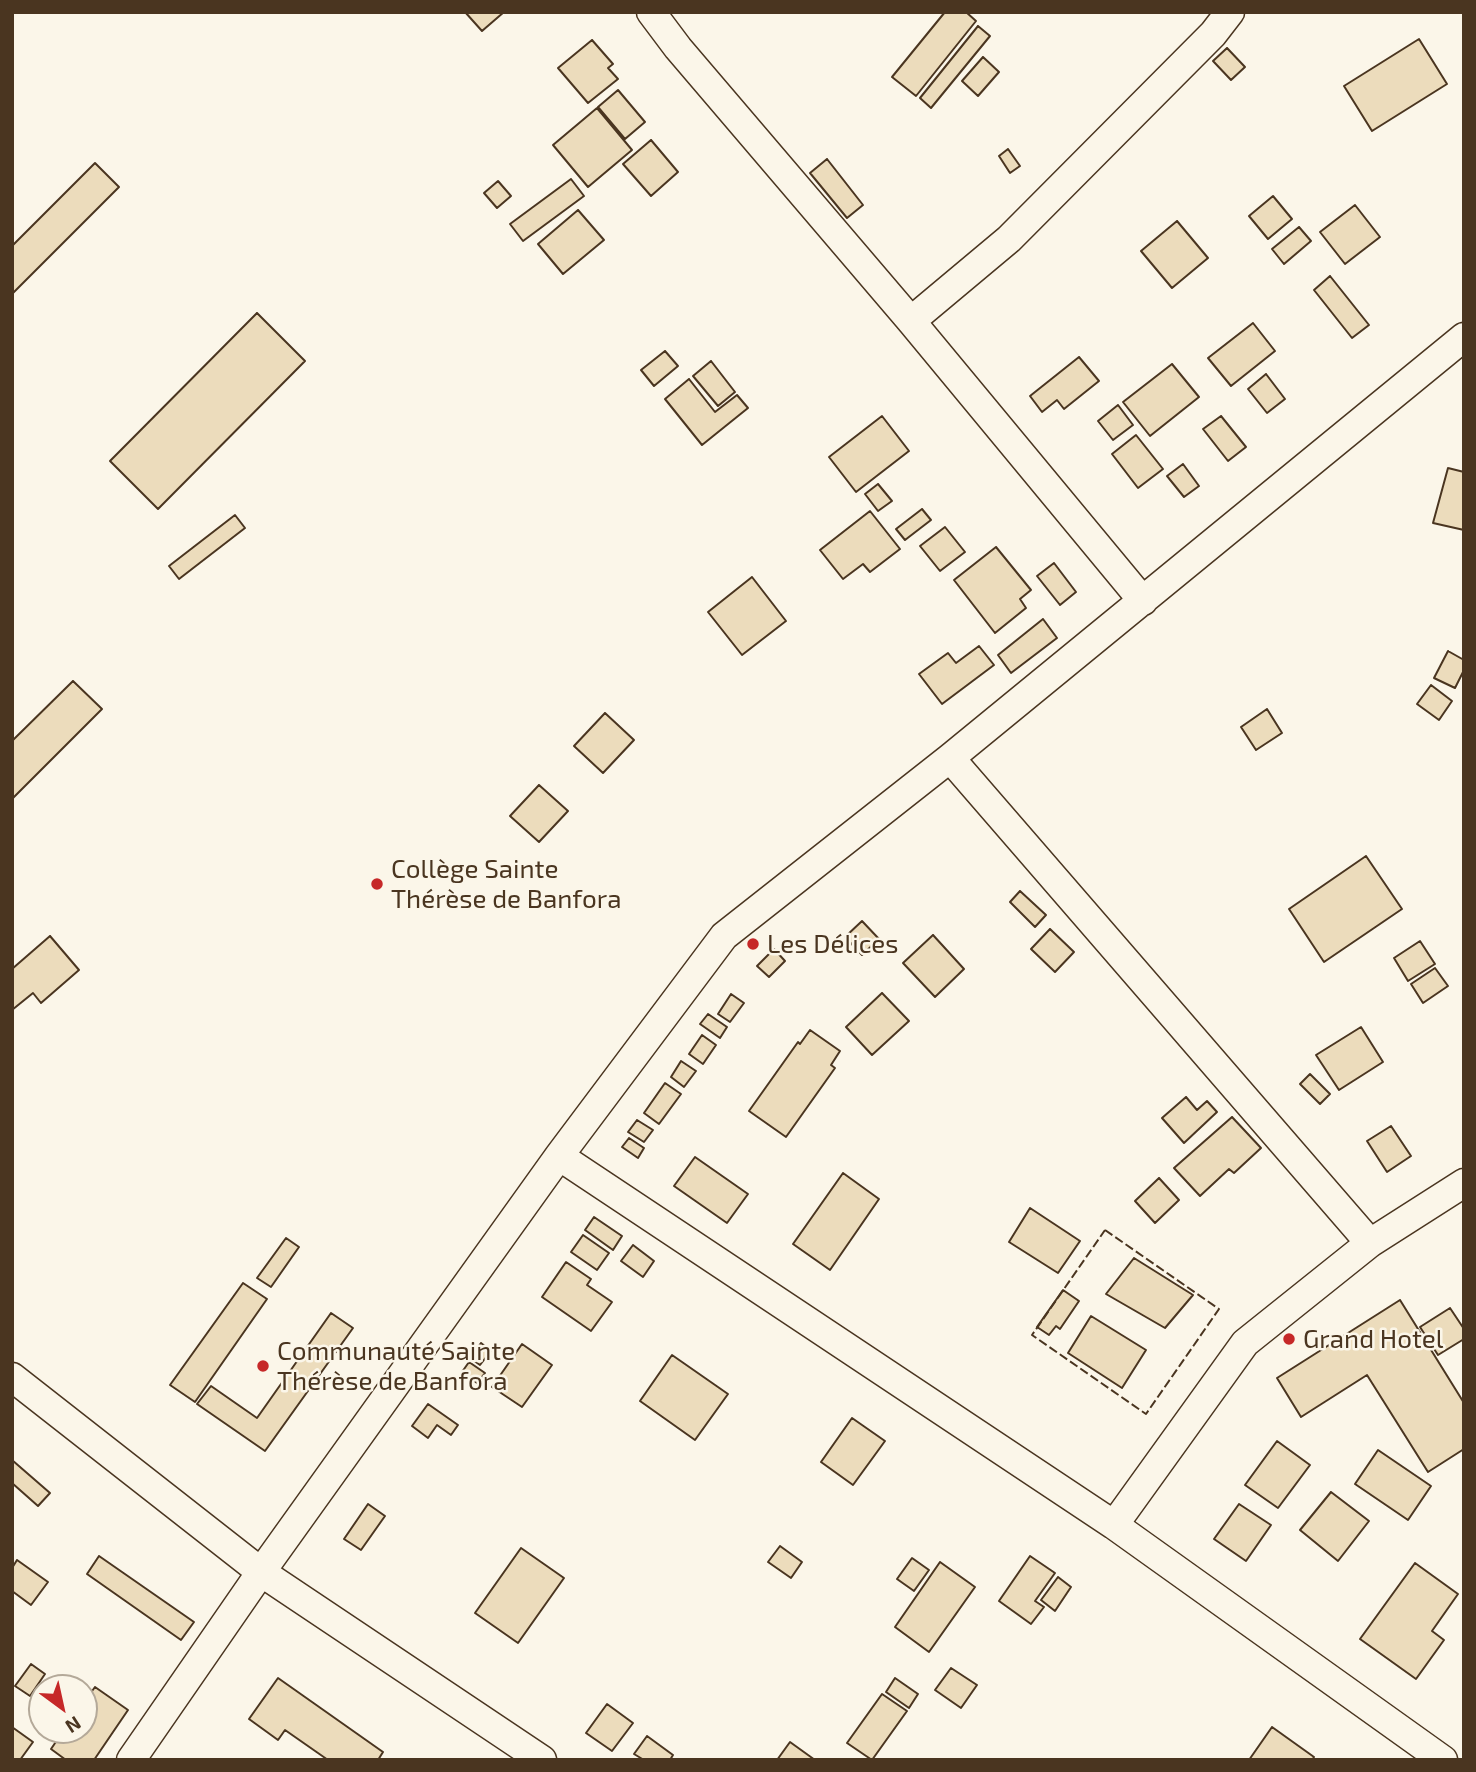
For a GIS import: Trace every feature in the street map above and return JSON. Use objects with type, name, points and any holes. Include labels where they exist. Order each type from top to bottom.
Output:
[{"type":"street","points":[[651,12],[678,48],[911,321],[1143,601]]},
{"type":"street","points":[[911,321],[1009,239],[1213,34],[1230,12]]},
{"type":"street","points":[[131,1760],[261,1572],[559,1156],[724,936],[950,758],[1464,337]]},
{"type":"street","points":[[950,758],[1370,1243]]},
{"type":"street","points":[[559,1156],[1114,1525],[1443,1760]]},
{"type":"street","points":[[1114,1525],[1245,1343],[1370,1243],[1464,1182]]},
{"type":"street","points":[[12,1377],[261,1572],[542,1760]]},
{"type":"building","points":[[465,12],[504,12],[482,31]]},
{"type":"building","points":[[945,12],[966,12],[976,21],[916,96],[892,77]]},
{"type":"building","points":[[978,26],[990,36],[931,108],[920,98]]},
{"type":"building","points":[[1419,39],[1447,84],[1372,131],[1344,86]]},
{"type":"building","points":[[592,40],[613,64],[608,68],[618,79],[588,103],[558,68]]},
{"type":"building","points":[[1227,48],[1245,67],[1231,80],[1213,61]]},
{"type":"building","points":[[983,57],[999,72],[978,96],[962,81]]},
{"type":"building","points":[[618,90],[645,122],[625,139],[598,107]]},
{"type":"building","points":[[597,108],[632,150],[588,187],[553,145]]},
{"type":"building","points":[[651,140],[678,172],[651,196],[623,164]]},
{"type":"building","points":[[1008,149],[1020,166],[1010,173],[999,156]]},
{"type":"building","points":[[827,159],[863,205],[847,218],[810,173]]},
{"type":"building","points":[[95,163],[119,187],[12,294],[12,246]]},
{"type":"building","points":[[571,179],[584,196],[523,241],[510,224]]},
{"type":"building","points":[[498,181],[511,196],[497,208],[484,193]]},
{"type":"building","points":[[1273,196],[1292,219],[1268,239],[1249,216]]},
{"type":"building","points":[[1355,205],[1380,237],[1345,264],[1320,232]]},
{"type":"building","points":[[578,210],[604,240],[563,274],[538,244]]},
{"type":"building","points":[[1177,221],[1208,258],[1172,288],[1141,251]]},
{"type":"building","points":[[1299,227],[1311,241],[1284,264],[1272,249]]},
{"type":"building","points":[[1330,276],[1369,325],[1352,338],[1314,290]]},
{"type":"building","points":[[257,313],[305,361],[158,509],[110,461]]},
{"type":"building","points":[[1253,323],[1275,351],[1231,386],[1208,358]]},
{"type":"building","points":[[665,351],[678,366],[654,386],[641,370]]},
{"type":"building","points":[[1079,357],[1099,381],[1064,409],[1057,400],[1042,412],[1030,396]]},
{"type":"building","points":[[711,361],[735,392],[718,406],[693,376]]},
{"type":"building","points":[[1172,364],[1199,397],[1150,436],[1123,402]]},
{"type":"building","points":[[1266,374],[1285,399],[1267,413],[1248,389]]},
{"type":"building","points":[[689,379],[715,412],[737,395],[748,408],[702,445],[665,399]]},
{"type":"building","points":[[1118,405],[1133,425],[1113,440],[1098,421]]},
{"type":"building","points":[[882,416],[909,451],[856,492],[829,457]]},
{"type":"building","points":[[1221,416],[1246,447],[1228,461],[1203,429]]},
{"type":"building","points":[[1136,435],[1163,469],[1138,488],[1112,454]]},
{"type":"building","points":[[1183,464],[1199,486],[1184,497],[1167,476]]},
{"type":"building","points":[[1448,468],[1464,472],[1464,530],[1433,523]]},
{"type":"building","points":[[878,484],[892,501],[878,511],[865,494]]},
{"type":"building","points":[[922,509],[931,520],[905,540],[896,529]]},
{"type":"building","points":[[870,511],[900,549],[870,572],[863,564],[843,579],[820,550]]},
{"type":"building","points":[[235,515],[245,528],[179,579],[169,566]]},
{"type":"building","points":[[945,527],[965,552],[940,571],[920,546]]},
{"type":"building","points":[[996,547],[1031,590],[1020,599],[1026,608],[995,633],[954,580]]},
{"type":"building","points":[[1054,563],[1076,592],[1060,605],[1037,576]]},
{"type":"building","points":[[752,577],[786,621],[742,655],[708,612]]},
{"type":"building","points":[[1043,619],[1057,638],[1011,673],[998,655]]},
{"type":"building","points":[[979,646],[994,665],[942,704],[919,674],[948,653],[956,663]]},
{"type":"building","points":[[1448,651],[1464,660],[1464,670],[1455,688],[1434,678]]},
{"type":"building","points":[[73,681],[102,709],[12,799],[12,741]]},
{"type":"building","points":[[1431,685],[1452,701],[1439,720],[1417,704]]},
{"type":"building","points":[[1267,709],[1282,733],[1256,750],[1241,727]]},
{"type":"building","points":[[605,713],[634,740],[603,773],[574,746]]},
{"type":"building","points":[[539,785],[568,811],[539,842],[510,816]]},
{"type":"building","points":[[1366,856],[1402,909],[1324,962],[1289,909]]},
{"type":"building","points":[[1020,891],[1046,915],[1035,927],[1010,902]]},
{"type":"building","points":[[862,921],[879,939],[862,955],[845,937]]},
{"type":"building","points":[[1050,929],[1074,952],[1055,972],[1031,949]]},
{"type":"building","points":[[933,935],[964,969],[935,997],[903,963]]},
{"type":"building","points":[[50,936],[79,970],[41,1003],[33,993],[12,1010],[12,969]]},
{"type":"building","points":[[1420,941],[1435,964],[1408,981],[1394,958]]},
{"type":"building","points":[[774,949],[785,961],[769,977],[757,966]]},
{"type":"building","points":[[1435,968],[1448,986],[1423,1003],[1411,984]]},
{"type":"building","points":[[882,993],[909,1021],[872,1055],[846,1027]]},
{"type":"building","points":[[731,994],[744,1003],[730,1022],[718,1014]]},
{"type":"building","points":[[708,1014],[727,1027],[720,1038],[700,1024]]},
{"type":"building","points":[[1361,1027],[1383,1062],[1339,1090],[1316,1055]]},
{"type":"building","points":[[810,1030],[840,1051],[831,1065],[835,1068],[786,1137],[749,1111],[798,1042],[800,1044]]},
{"type":"building","points":[[702,1035],[716,1045],[703,1064],[689,1054]]},
{"type":"building","points":[[681,1061],[696,1071],[684,1087],[671,1077]]},
{"type":"building","points":[[1310,1074],[1330,1094],[1320,1104],[1300,1084]]},
{"type":"building","points":[[665,1083],[681,1094],[659,1124],[644,1113]]},
{"type":"building","points":[[1186,1097],[1197,1110],[1207,1101],[1217,1112],[1184,1143],[1162,1118]]},
{"type":"building","points":[[1232,1117],[1261,1148],[1234,1173],[1229,1169],[1200,1196],[1174,1168]]},
{"type":"building","points":[[637,1120],[653,1130],[644,1142],[628,1132]]},
{"type":"building","points":[[1391,1126],[1411,1156],[1387,1172],[1367,1141]]},
{"type":"building","points":[[629,1138],[644,1148],[638,1158],[622,1147]]},
{"type":"building","points":[[695,1157],[748,1194],[727,1223],[674,1186]]},
{"type":"building","points":[[843,1173],[879,1199],[830,1270],[793,1244]]},
{"type":"building","points":[[1159,1178],[1179,1200],[1155,1223],[1135,1201]]},
{"type":"building","points":[[1030,1208],[1080,1241],[1058,1273],[1009,1242]]},
{"type":"building","points":[[594,1217],[622,1236],[613,1250],[585,1230]]},
{"type":"building","points":[[583,1235],[609,1253],[597,1270],[571,1252]]},
{"type":"building","points":[[286,1238],[299,1247],[271,1287],[257,1278]]},
{"type":"building","points":[[633,1245],[654,1261],[643,1277],[621,1261]]},
{"type":"building","points":[[1134,1258],[1193,1295],[1165,1328],[1106,1294]]},
{"type":"building","points":[[566,1262],[591,1279],[587,1285],[612,1302],[591,1331],[542,1297]]},
{"type":"building","points":[[243,1283],[267,1299],[195,1402],[170,1385]]},
{"type":"building","points":[[1063,1290],[1079,1301],[1060,1329],[1056,1326],[1049,1335],[1037,1327]]},
{"type":"building","points":[[1400,1300],[1464,1403],[1464,1449],[1428,1472],[1367,1375],[1301,1417],[1277,1378]]},
{"type":"building","points":[[1450,1308],[1464,1329],[1464,1339],[1438,1355],[1420,1327]]},
{"type":"building","points":[[331,1313],[353,1328],[265,1451],[197,1404],[211,1386],[257,1418]]},
{"type":"building","points":[[1091,1316],[1146,1350],[1122,1388],[1068,1353]]},
{"type":"building","points":[[481,1343],[491,1351],[480,1365],[470,1358]]},
{"type":"building","points":[[522,1344],[552,1365],[522,1407],[492,1387]]},
{"type":"building","points":[[672,1355],[728,1394],[695,1440],[640,1401]]},
{"type":"building","points":[[469,1362],[485,1373],[477,1383],[462,1372]]},
{"type":"building","points":[[428,1404],[458,1425],[451,1435],[437,1425],[428,1438],[412,1426]]},
{"type":"building","points":[[852,1418],[885,1441],[853,1485],[821,1462]]},
{"type":"building","points":[[1277,1441],[1310,1465],[1278,1508],[1245,1485]]},
{"type":"building","points":[[1378,1450],[1431,1486],[1408,1520],[1355,1484]]},
{"type":"building","points":[[12,1460],[50,1493],[38,1506],[12,1483]]},
{"type":"building","points":[[1331,1492],[1369,1521],[1338,1561],[1300,1530]]},
{"type":"building","points":[[368,1504],[385,1516],[361,1550],[344,1539]]},
{"type":"building","points":[[1239,1504],[1271,1525],[1246,1561],[1214,1539]]},
{"type":"building","points":[[780,1546],[802,1562],[791,1578],[768,1562]]},
{"type":"building","points":[[521,1548],[564,1578],[518,1643],[475,1613]]},
{"type":"building","points":[[99,1556],[194,1622],[181,1640],[87,1574]]},
{"type":"building","points":[[1030,1556],[1055,1573],[1035,1601],[1044,1607],[1031,1624],[999,1601]]},
{"type":"building","points":[[912,1558],[929,1570],[914,1591],[897,1579]]},
{"type":"building","points":[[17,1560],[48,1582],[31,1605],[12,1591],[12,1568]]},
{"type":"building","points":[[940,1562],[975,1587],[929,1652],[895,1627]]},
{"type":"building","points":[[1415,1563],[1458,1594],[1432,1631],[1444,1640],[1416,1679],[1360,1639]]},
{"type":"building","points":[[1058,1577],[1071,1587],[1055,1611],[1041,1600]]},
{"type":"building","points":[[31,1664],[45,1674],[28,1674],[28,1695],[15,1686]]},
{"type":"building","points":[[951,1668],[977,1685],[961,1708],[935,1690]]},
{"type":"building","points":[[278,1678],[383,1752],[378,1760],[328,1760],[285,1730],[278,1740],[249,1719]]},
{"type":"building","points":[[895,1678],[918,1694],[909,1708],[886,1692]]},
{"type":"building","points":[[98,1689],[128,1710],[94,1760],[66,1760],[51,1749],[54,1744],[98,1744]]},
{"type":"building","points":[[882,1694],[907,1711],[872,1760],[847,1743]]},
{"type":"building","points":[[607,1704],[633,1723],[612,1751],[586,1733]]},
{"type":"building","points":[[12,1727],[28,1738],[28,1744],[32,1744],[20,1760],[12,1760]]},
{"type":"building","points":[[1272,1727],[1314,1757],[1312,1760],[1249,1760]]},
{"type":"building","points":[[647,1736],[673,1755],[670,1760],[644,1760],[634,1754]]},
{"type":"building","points":[[790,1742],[815,1760],[777,1760]]},
{"type":"fence","points":[[1105,1230],[1219,1309],[1146,1414],[1032,1335],[1105,1230]]},
{"type":"place","name":"Collège Sainte Thérèse de Banfora","points":[[377,884]]},
{"type":"place","name":"Les Délices","points":[[753,944]]},
{"type":"place","name":"Grand Hotel","points":[[1289,1339]]},
{"type":"place","name":"Communauté Sainte Thérèse de Banfora","points":[[263,1366]]}]
